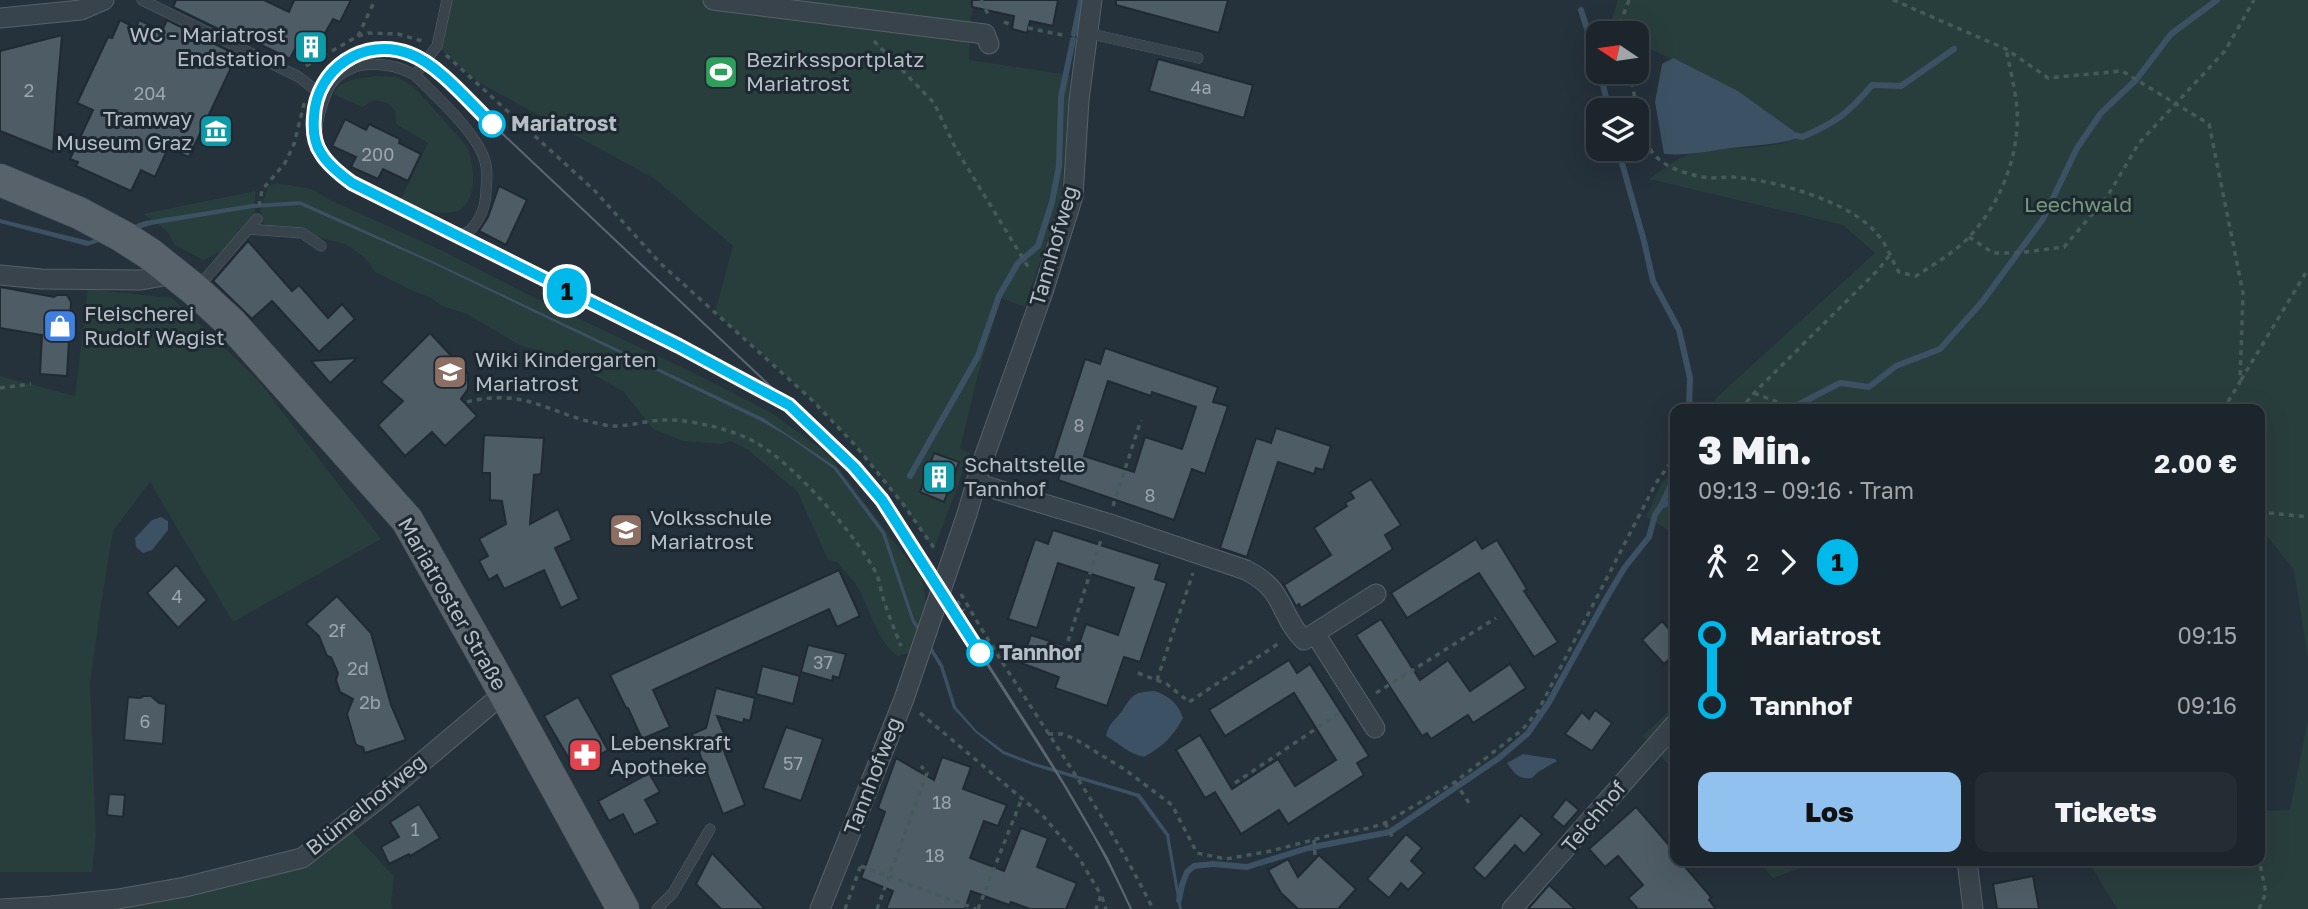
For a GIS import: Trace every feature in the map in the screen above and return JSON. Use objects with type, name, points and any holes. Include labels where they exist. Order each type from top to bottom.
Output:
[{"type":"main road","name":"Mariatroster Straße","points":[[0,180],[94,221],[150,254],[185,282],[231,323],[407,520],[623,909]]},
{"type":"street","points":[[0,18],[81,10],[104,0]]},
{"type":"street","points":[[713,0],[985,34],[989,44]]},
{"type":"street","name":"Tannhofweg","points":[[820,909],[904,699],[975,483],[1043,292],[1073,196],[1079,100],[1092,0]]},
{"type":"street","points":[[0,275],[41,279],[185,282]]},
{"type":"street","points":[[975,483],[1107,523],[1261,578],[1276,593],[1358,702],[1374,728]]},
{"type":"street","points":[[1306,633],[1376,594]]},
{"type":"street","name":"Blümelhofweg","points":[[2,909],[91,902],[185,887],[302,858],[376,801],[504,693]]},
{"type":"street","name":"Teichhof","points":[[1512,909],[1670,730]]},
{"type":"street","points":[[1968,866],[1973,909]]},
{"type":"lane","points":[[142,0],[299,77],[324,97]]},
{"type":"lane","points":[[415,75],[437,46],[447,0]]},
{"type":"lane","points":[[1087,36],[1198,58]]},
{"type":"lane","points":[[362,65],[401,67],[415,75],[455,116],[476,142],[484,157],[487,169],[486,199],[480,218],[467,233],[449,232],[352,183],[321,155],[317,139],[318,118],[324,97],[334,79],[362,65]]},
{"type":"lane","points":[[185,282],[257,219]]},
{"type":"lane","points":[[248,229],[302,233],[321,247]]},
{"type":"lane","points":[[657,909],[673,892],[710,829]]},
{"type":"path","points":[[358,36],[374,0]]},
{"type":"path","points":[[1621,21],[1629,0]]},
{"type":"path","points":[[1893,0],[2006,49],[2048,78],[2122,71],[2209,124],[2243,293],[2240,382]]},
{"type":"path","points":[[1969,237],[1993,253],[2018,253],[2064,247],[2107,197],[2139,143],[2225,51],[2254,0]]},
{"type":"path","points":[[855,18],[934,103],[956,149],[1026,265]]},
{"type":"path","points":[[1004,22],[1012,24]]},
{"type":"path","points":[[1028,28],[1087,36]]},
{"type":"path","points":[[299,77],[307,65],[368,33],[398,34],[437,46],[595,191],[660,263],[811,399],[855,445],[903,504],[947,569],[1008,674],[1064,756],[1131,865],[1153,909]]},
{"type":"path","points":[[1633,84],[1645,141],[1660,161],[1709,178],[1742,177],[1803,192],[1847,208],[1878,235],[1899,272],[1916,276],[1969,237],[1991,208],[2006,176],[2016,146],[2017,107],[2006,49]]},
{"type":"path","points":[[454,73],[460,66]]},
{"type":"path","points":[[262,190],[285,163],[295,144],[309,86]]},
{"type":"path","points":[[1745,404],[1889,256]]},
{"type":"path","points":[[2227,404],[2308,269]]},
{"type":"path","points":[[0,388],[31,384]]},
{"type":"path","points":[[1754,393],[1782,404]]},
{"type":"path","points":[[467,402],[488,397],[518,398],[537,402],[557,413],[585,422],[612,426],[669,420],[711,426],[745,437],[762,446],[793,472],[861,547],[877,577],[897,636],[915,663]]},
{"type":"path","points":[[1068,641],[1141,420]]},
{"type":"path","points":[[2265,513],[2308,517]]},
{"type":"path","points":[[1157,680],[1199,554]]},
{"type":"path","points":[[1236,783],[1358,702],[1496,618]]},
{"type":"path","points":[[1138,673],[1167,684],[1189,702],[1306,633]]},
{"type":"path","points":[[904,699],[1044,817],[1079,858],[1101,895],[1106,909]]},
{"type":"path","points":[[877,909],[927,773],[921,766]]},
{"type":"path","points":[[1456,783],[1469,803]]},
{"type":"path","points":[[861,866],[977,909],[1022,798]]},
{"type":"path","points":[[1386,824],[1394,840]]},
{"type":"path","points":[[1314,841],[1315,853]]},
{"type":"path","points":[[2259,909],[2266,893],[2260,866]]},
{"type":"path","points":[[1096,909],[1101,895]]},
{"type":"green space","points":[[452,0],[975,0],[971,17],[969,60],[1070,75],[1062,195],[1025,307],[1001,298],[978,374],[960,449],[970,453],[934,549],[887,484],[840,428],[715,312],[733,246],[655,179],[478,82],[437,46]]},
{"type":"green space","name":"Leechwald","points":[[1618,0],[2308,0],[2308,659],[2294,570],[2265,534],[2265,404],[1716,404],[1715,399],[1875,253],[1843,225],[1649,179],[1687,155],[1774,145],[1801,137],[1738,91],[1649,48],[1649,21],[1611,21]]},
{"type":"green space","points":[[377,76],[397,77],[413,86],[465,144],[471,161],[473,182],[468,202],[462,208],[447,213],[433,212],[401,199],[428,143],[396,124],[395,110],[387,103],[374,100],[362,107],[333,94],[346,82]]},
{"type":"green space","points":[[277,183],[312,189],[330,200],[443,251],[692,372],[770,412],[829,455],[922,579],[927,609],[910,653],[898,656],[891,650],[851,578],[837,562],[828,560],[797,491],[748,450],[731,441],[722,444],[683,441],[653,429],[624,392],[563,357],[521,346],[467,314],[442,306],[429,297],[375,272],[364,257],[345,244],[266,225],[261,221],[261,210],[268,186]]},
{"type":"green space","points":[[255,191],[255,213],[231,247],[203,260],[175,245],[167,231],[143,214]]},
{"type":"green space","points":[[88,289],[172,298],[257,379],[381,539],[233,622],[150,482],[113,531],[100,611],[90,683],[96,835],[92,872],[0,872],[0,376],[75,396]]},
{"type":"green space","points":[[1670,476],[1670,531],[1646,517],[1662,482]]},
{"type":"green space","points":[[1670,710],[1670,766],[1643,736]]},
{"type":"green space","points":[[2308,719],[2308,909],[2117,909],[2091,866],[2265,866],[2265,811],[2290,810]]},
{"type":"green space","points":[[344,823],[394,876],[391,903],[393,909],[107,909],[291,862]]},
{"type":"green space","points":[[1762,866],[1806,866],[1773,878]]},
{"type":"water","points":[[1673,58],[1738,91],[1802,137],[1784,142],[1689,154],[1664,154],[1655,102],[1662,64]]},
{"type":"water","points":[[300,201],[763,418],[836,467],[885,532],[914,619],[943,665],[956,707],[977,731],[1004,751],[1140,794],[1169,834],[1182,909],[1179,909],[1166,836],[1137,797],[1003,754],[976,733],[953,708],[940,667],[912,622],[882,534],[834,469],[787,436],[432,263],[300,205],[253,208],[151,225],[87,246],[0,223],[0,219],[89,241],[145,221],[252,204]]},
{"type":"water","points":[[161,517],[168,521],[168,530],[152,550],[143,553],[136,547],[135,538],[152,520]]},
{"type":"water","points":[[1155,691],[1173,701],[1183,718],[1166,741],[1144,757],[1139,756],[1106,736],[1111,724],[1132,697],[1138,693]]},
{"type":"water","points":[[1523,754],[1557,761],[1532,778],[1524,778],[1515,773],[1507,763]]},
{"type":"building","points":[[176,0],[264,0],[289,12],[294,0],[351,0],[340,22],[333,19],[312,56],[296,47],[290,59],[245,37],[243,41],[173,7]]},
{"type":"building","points":[[972,0],[1058,0],[1053,26],[1030,21],[1027,33],[1012,29],[1014,16],[972,7]]},
{"type":"building","points":[[1116,0],[1228,0],[1219,33],[1116,5]]},
{"type":"building","points":[[120,20],[136,28],[139,20],[162,31],[167,20],[237,55],[189,157],[168,148],[155,177],[141,170],[131,191],[76,166],[78,162],[70,159],[93,110],[77,103],[108,37],[112,38]]},
{"type":"building","points":[[62,35],[53,152],[0,131],[0,51]]},
{"type":"building","points":[[1158,59],[1253,85],[1244,118],[1149,91]]},
{"type":"building","points":[[345,119],[366,130],[369,124],[400,139],[399,143],[421,154],[408,181],[383,169],[378,179],[351,167],[356,157],[332,146]]},
{"type":"building","points":[[499,186],[527,200],[506,245],[479,231],[488,217]]},
{"type":"building","points":[[248,241],[292,291],[299,285],[328,318],[342,304],[355,319],[319,352],[272,301],[252,319],[213,281]]},
{"type":"building","points":[[0,287],[54,297],[67,295],[71,302],[67,376],[40,374],[42,335],[0,328]]},
{"type":"building","points":[[430,333],[468,374],[468,389],[461,399],[477,416],[445,446],[432,432],[405,456],[378,425],[403,401],[381,382]]},
{"type":"building","points":[[1105,348],[1218,387],[1213,402],[1228,406],[1205,474],[1192,469],[1174,520],[1058,480],[1063,465],[1052,461],[1085,359],[1100,364]],"holes":[[[1108,381],[1151,396],[1152,392],[1196,407],[1182,449],[1145,437],[1134,472],[1084,456]]]},
{"type":"building","points":[[357,358],[330,383],[311,361]]},
{"type":"building","points":[[1276,428],[1331,446],[1323,470],[1316,468],[1314,474],[1278,462],[1247,557],[1220,548],[1256,438],[1271,443]]},
{"type":"building","points":[[484,435],[544,438],[541,474],[534,475],[530,524],[558,509],[572,540],[555,548],[579,599],[561,608],[544,570],[504,589],[497,575],[489,580],[479,561],[488,556],[479,539],[506,524],[502,501],[490,500],[490,473],[482,473]]},
{"type":"building","name":"Schaltstelle Tannhof","points":[[934,453],[959,462],[944,502],[920,492]]},
{"type":"building","points":[[1371,479],[1401,525],[1385,535],[1393,549],[1301,608],[1299,604],[1296,606],[1284,585],[1331,555],[1314,528],[1347,506],[1345,503],[1354,498],[1350,492]]},
{"type":"building","points":[[1053,530],[1160,564],[1155,579],[1167,583],[1140,662],[1124,657],[1107,706],[1055,688],[1059,677],[1021,663],[1031,635],[1077,650],[1086,624],[1118,635],[1134,588],[1058,563],[1037,628],[1008,619],[1035,539],[1048,544]]},
{"type":"building","points":[[1476,539],[1482,549],[1497,540],[1527,589],[1524,591],[1558,642],[1534,657],[1479,573],[1407,618],[1391,593]]},
{"type":"building","points":[[176,565],[207,600],[178,628],[147,593]]},
{"type":"building","points":[[839,570],[860,616],[837,627],[829,609],[653,690],[670,727],[642,739],[610,675]]},
{"type":"building","points":[[337,596],[371,633],[391,705],[406,740],[365,753],[363,747],[356,745],[347,714],[353,699],[340,692],[336,680],[338,673],[331,657],[327,656],[319,636],[306,624]]},
{"type":"building","points":[[1381,619],[1420,680],[1448,660],[1470,691],[1510,664],[1526,688],[1473,723],[1468,715],[1431,739],[1427,733],[1422,736],[1356,635]]},
{"type":"building","points":[[1662,621],[1670,630],[1670,659],[1664,664],[1642,640]]},
{"type":"building","points":[[808,645],[846,654],[839,678],[833,676],[832,681],[801,672]]},
{"type":"building","points":[[1289,660],[1297,673],[1310,664],[1369,756],[1357,763],[1364,775],[1288,824],[1279,810],[1241,834],[1215,792],[1205,798],[1176,750],[1200,735],[1232,789],[1278,759],[1295,786],[1336,760],[1294,693],[1225,736],[1209,710]]},
{"type":"building","points":[[762,666],[800,676],[793,704],[756,694]]},
{"type":"building","points":[[716,688],[755,698],[750,721],[744,719],[743,723],[717,716],[727,741],[721,743],[745,805],[723,814],[692,734],[706,728]]},
{"type":"building","points":[[151,696],[159,703],[166,704],[163,744],[124,740],[128,697]]},
{"type":"building","points":[[578,697],[608,750],[575,769],[544,716]]},
{"type":"building","points":[[1595,710],[1612,723],[1592,751],[1565,734],[1582,712],[1589,719]]},
{"type":"building","points":[[786,727],[823,739],[801,801],[763,788]]},
{"type":"building","points":[[942,757],[971,767],[963,789],[1007,805],[998,826],[984,821],[970,858],[1004,871],[1021,828],[1048,838],[1037,867],[1077,883],[1066,909],[1030,909],[1011,902],[1009,905],[971,891],[965,909],[886,909],[893,891],[861,878],[885,812],[878,808],[896,758],[934,780]]},
{"type":"building","points":[[649,773],[660,792],[645,800],[658,823],[634,835],[623,814],[609,821],[598,801]]},
{"type":"building","points":[[109,794],[125,795],[123,817],[107,815]]},
{"type":"building","points":[[1566,799],[1579,810],[1564,827],[1552,817]]},
{"type":"building","points":[[419,804],[440,838],[410,856],[409,854],[389,864],[381,847],[399,837],[390,822]]},
{"type":"building","points":[[1636,807],[1670,846],[1670,866],[1684,866],[1711,897],[1709,900],[1716,909],[1638,909],[1628,898],[1643,885],[1618,856],[1605,867],[1589,849]]},
{"type":"building","points":[[1521,815],[1542,834],[1524,854],[1515,845],[1485,879],[1473,868]]},
{"type":"building","points":[[1406,834],[1422,848],[1411,861],[1424,873],[1408,890],[1401,883],[1389,898],[1367,879]]},
{"type":"building","points":[[712,853],[765,909],[721,909],[696,884]]},
{"type":"building","points":[[1319,855],[1356,889],[1338,909],[1298,909],[1281,893],[1268,870],[1288,859],[1298,877]]},
{"type":"building","points":[[2033,876],[2039,909],[1997,909],[1993,884]]},
{"type":"building","points":[[1549,885],[1575,909],[1528,909]]},
{"type":"waterway","points":[[1074,34],[1081,0]]},
{"type":"waterway","points":[[1800,404],[1840,383],[1869,387],[1896,366],[1940,349],[1982,302],[2043,219],[2077,148],[2101,113],[2136,80],[2171,34],[2217,0]]},
{"type":"waterway","points":[[1581,10],[1586,26]]},
{"type":"waterway","points":[[910,476],[978,356],[999,296],[1018,263],[1038,246],[1052,202],[1059,166],[1061,97],[1073,40]]},
{"type":"waterway","points":[[1794,135],[1802,137],[1833,122],[1872,85],[1901,86],[1954,49]]},
{"type":"waterway","points":[[1603,84],[1606,98]]},
{"type":"waterway","points":[[1621,161],[1653,281],[1679,330],[1690,378],[1689,404]]},
{"type":"waterway","points":[[1661,506],[1670,487]]},
{"type":"waterway","points":[[1179,900],[1187,872],[1194,866],[1213,864],[1247,867],[1308,848],[1390,832],[1499,758],[1528,733],[1548,704],[1625,567],[1649,537],[1655,515],[1661,506],[1670,502]]},
{"type":"tram line","points":[[373,49],[350,57],[338,65],[318,95],[314,108],[313,133],[326,161],[343,176],[369,192],[760,388],[795,411],[811,424],[826,438],[841,453],[869,484],[882,500],[1063,783],[1107,858],[1131,909],[1099,845],[1081,813],[1063,782],[907,537],[890,513],[873,489],[855,466],[438,73],[408,54],[373,49]]},
{"type":"tram line","name":"1","points":[[492,124],[419,58],[386,49],[362,52],[338,65],[318,93],[313,124],[321,155],[352,183],[679,346],[789,405],[854,467],[882,500],[980,653]]},
{"type":"place","name":"WC - Mariatrost Endstation","points":[[311,47]]},
{"type":"place","name":"Bezirkssportplatz Mariatrost","points":[[721,72]]},
{"type":"place","name":"Mariatrost","points":[[492,124]]},
{"type":"place","name":"Tramway Museum Graz","points":[[216,131]]},
{"type":"place","name":"Fleischerei Rudolf Wagist","points":[[60,326]]},
{"type":"place","name":"Wiki Kindergarten Mariatrost","points":[[450,372]]},
{"type":"place","name":"Schaltstelle Tannhof","points":[[939,477]]},
{"type":"place","name":"Volksschule Mariatrost","points":[[626,530]]},
{"type":"place","name":"Tannhof","points":[[980,653]]},
{"type":"place","name":"Lebenskraft Apotheke","points":[[585,755]]}]
